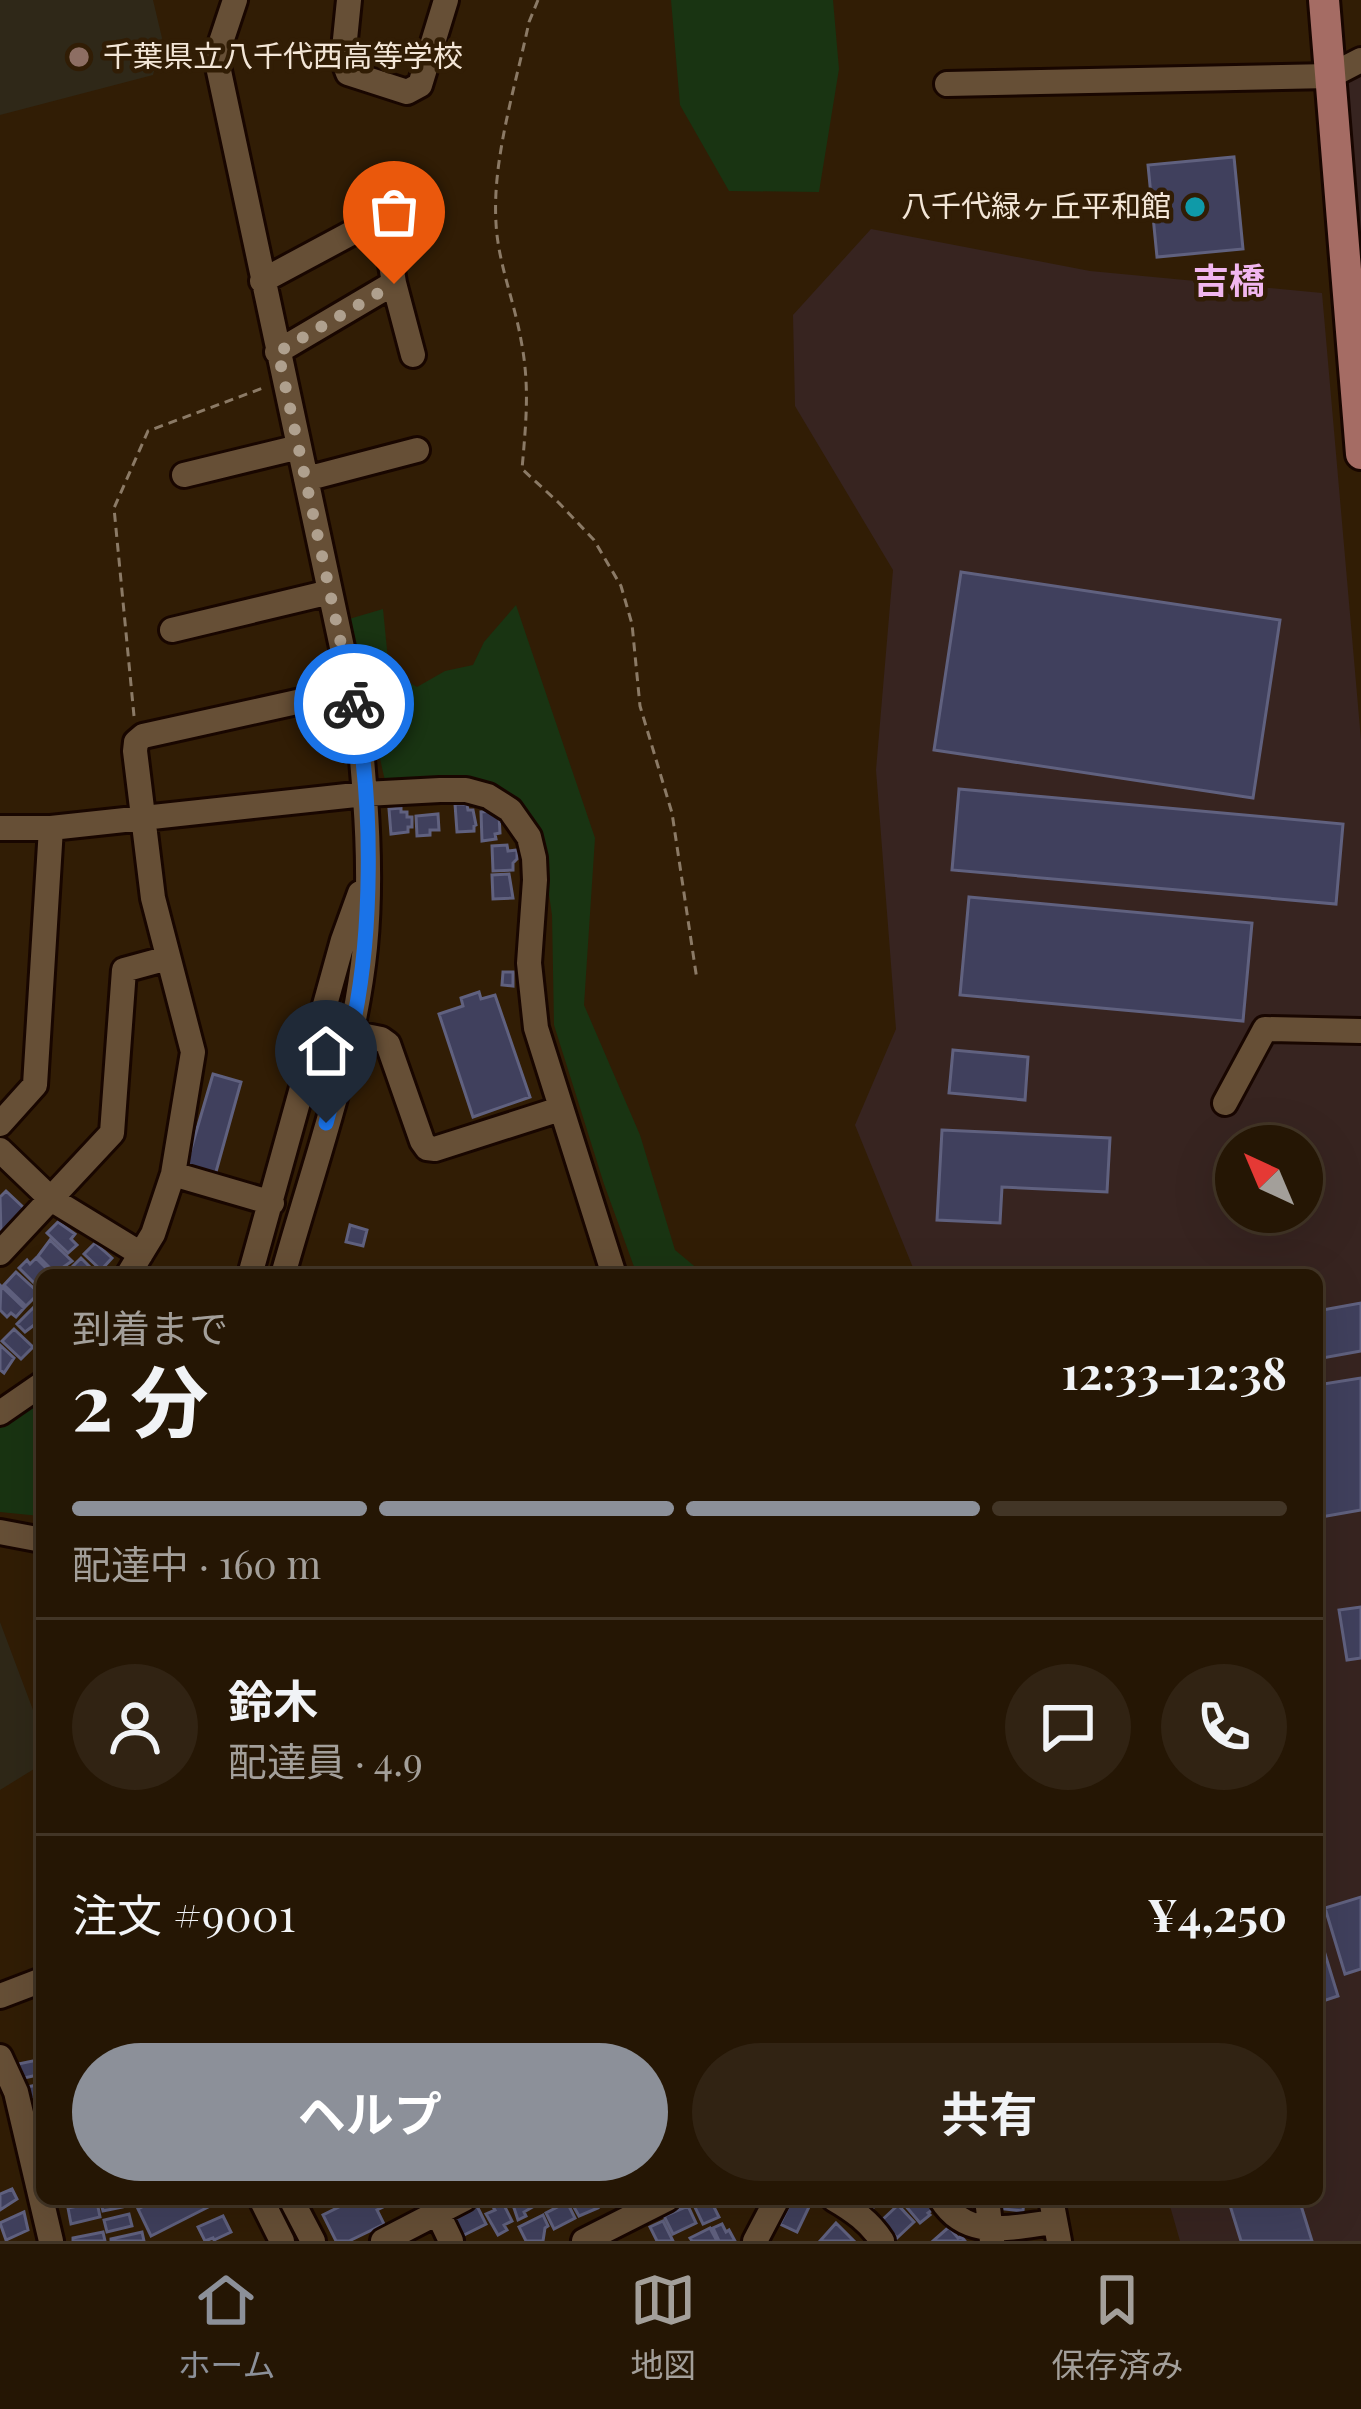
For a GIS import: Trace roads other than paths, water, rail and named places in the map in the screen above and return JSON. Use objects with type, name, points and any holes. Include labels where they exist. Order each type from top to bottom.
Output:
[{"type":"main road","points":[[1324,0],[1361,454]]},
{"type":"street","points":[[235,0],[216,57],[359,727],[365,794],[365,945],[351,1033],[286,1269]]},
{"type":"street","points":[[349,0],[343,59],[348,73],[407,92],[420,85],[446,0]]},
{"type":"street","points":[[947,85],[1330,76],[1361,60]]},
{"type":"street","points":[[262,281],[382,216],[413,355]]},
{"type":"street","points":[[278,352],[394,284]]},
{"type":"street","points":[[184,476],[298,447]]},
{"type":"street","points":[[306,479],[417,450]]},
{"type":"street","points":[[172,630],[330,592]]},
{"type":"street","points":[[0,1150],[51,1199],[135,1265],[153,1234],[173,1174],[193,1052],[153,898],[136,742],[143,736],[351,690]]},
{"type":"street","points":[[0,828],[52,828],[365,794],[466,790],[488,796],[510,810],[529,837],[534,858],[529,963],[536,1028],[612,1269]]},
{"type":"street","points":[[0,1124],[35,1085],[52,828]]},
{"type":"street","points":[[252,1269],[343,940],[367,874]]},
{"type":"street","points":[[0,1253],[112,1133],[124,970],[168,958]]},
{"type":"street","points":[[1225,1103],[1265,1029],[1361,1031]]},
{"type":"street","points":[[351,1033],[388,1044],[427,1148],[560,1108]]},
{"type":"street","points":[[173,1174],[272,1203]]},
{"type":"street","points":[[0,1413],[36,1388]]},
{"type":"street","points":[[0,1532],[36,1539]]},
{"type":"street","points":[[0,1996],[36,1982]]},
{"type":"street","points":[[0,2056],[16,2092],[36,2177]]},
{"type":"street","points":[[43,2205],[51,2241]]},
{"type":"street","points":[[264,2205],[282,2241]]},
{"type":"street","points":[[294,2205],[313,2241]]},
{"type":"street","points":[[584,2241],[656,2205]]},
{"type":"street","points":[[755,2241],[774,2205]]},
{"type":"street","points":[[843,2205],[882,2241]]},
{"type":"street","points":[[946,2205],[960,2222],[991,2235],[1055,2220]]},
{"type":"street","points":[[988,2205],[991,2235]]},
{"type":"street","points":[[383,2241],[434,2206],[452,2241]]},
{"type":"place","name":"千葉県立八千代西高等学校","points":[[79,57]]},
{"type":"place","name":"八千代緑ヶ丘平和館","points":[[1195,207]]},
{"type":"district","name":"吉橋","points":[[1229,281]]}]
